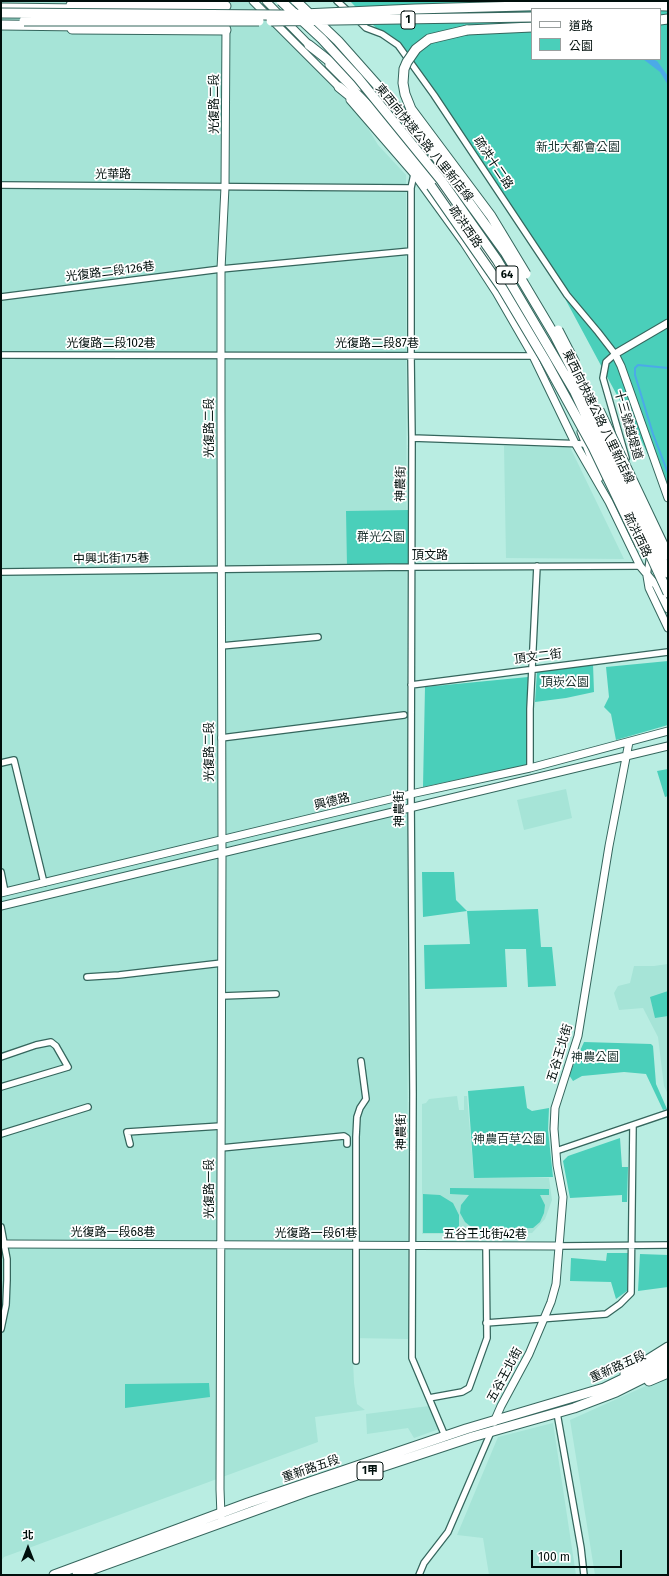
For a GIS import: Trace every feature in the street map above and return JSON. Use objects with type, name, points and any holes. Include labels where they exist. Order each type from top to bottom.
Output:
[{"type":"main road","name":"東西向快速公路 八里新店線","points":[[281,1],[322,39],[358,78],[441,180],[497,260],[572,386],[668,594]]},
{"type":"main road","name":"東西向快速公路 八里新店線","points":[[296,1],[338,41],[401,112],[423,139],[505,252],[551,329],[572,369],[668,574]]},
{"type":"main road","points":[[546,1],[596,4]]},
{"type":"main road","points":[[1,4],[227,4]]},
{"type":"main road","name":"1","points":[[1,13],[282,18],[400,10],[596,4],[668,6]]},
{"type":"main road","points":[[1,8],[235,10],[282,18]]},
{"type":"main road","name":"1","points":[[1,21],[531,17]]},
{"type":"main road","points":[[1,25],[231,26],[282,18]]},
{"type":"main road","points":[[531,27],[467,30],[429,39],[416,49],[407,62],[403,82],[410,109],[491,216],[559,331],[668,555]]},
{"type":"main road","points":[[1,29],[226,30]]},
{"type":"main road","points":[[309,45],[381,103],[412,134],[480,223],[548,329],[579,370]]},
{"type":"main road","points":[[339,87],[366,109],[431,186],[502,288],[545,360],[592,446],[628,522],[668,594]]},
{"type":"main road","points":[[604,1388],[668,1347]]},
{"type":"main road","name":"重新路五段","points":[[54,1575],[221,1512],[445,1436],[604,1388],[668,1357]]},
{"type":"main road","name":"重新路五段","points":[[77,1575],[314,1490],[491,1431],[557,1413],[618,1391],[668,1366]]},
{"type":"main road","points":[[618,1391],[656,1379],[668,1373]]},
{"type":"street","name":"疏洪西路","points":[[253,1],[339,87],[414,174],[468,250],[496,292],[533,356],[575,443],[609,502],[640,566],[656,585],[668,609]]},
{"type":"street","name":"疏洪西路","points":[[266,1],[372,108],[408,149],[469,230],[537,339],[564,390],[609,502]]},
{"type":"street","name":"疏洪十二路","points":[[337,1],[366,28],[382,34],[398,45],[434,95],[567,295],[615,354]]},
{"type":"street","name":"光復路二段","points":[[222,855],[221,269],[225,187],[227,4]]},
{"type":"street","name":"神農街","points":[[414,174],[411,188],[411,809],[413,1093],[412,1362],[445,1436]]},
{"type":"street","name":"光華路","points":[[1,185],[411,188]]},
{"type":"street","name":"光復路二段126巷","points":[[1,297],[221,269],[411,251]]},
{"type":"street","points":[[668,323],[615,354],[622,366],[668,498]]},
{"type":"street","name":"光復路二段87巷","points":[[221,354],[533,356]]},
{"type":"street","name":"光復路二段102巷","points":[[1,355],[221,354]]},
{"type":"street","name":"十三號越堤道","points":[[615,354],[606,362],[602,378],[651,544],[647,576]]},
{"type":"street","points":[[412,438],[586,444]]},
{"type":"street","points":[[530,768],[530,708],[537,566]]},
{"type":"street","name":"頂文路","points":[[221,569],[640,566]]},
{"type":"street","name":"中興北街175巷","points":[[1,572],[221,569]]},
{"type":"street","name":"疏洪西路","points":[[647,576],[648,588],[668,628]]},
{"type":"street","points":[[221,646],[318,637]]},
{"type":"street","name":"頂文二街","points":[[411,684],[668,652]]},
{"type":"street","points":[[221,738],[404,715]]},
{"type":"street","name":"興德路","points":[[3,892],[221,841],[411,794],[530,768],[668,731]]},
{"type":"street","name":"五谷王北街","points":[[491,1431],[495,1420],[529,1354],[542,1320],[551,1302],[555,1288],[563,1197],[557,1170],[554,1129],[555,1108],[578,1036],[608,846],[629,742]]},
{"type":"street","name":"興德路","points":[[1,906],[222,855],[626,758],[668,746]]},
{"type":"street","points":[[1,763],[14,760],[44,882]]},
{"type":"street","name":"光復路一段","points":[[222,855],[220,1489],[222,1524]]},
{"type":"street","points":[[1,872],[3,892]]},
{"type":"street","points":[[88,977],[119,975],[222,963]]},
{"type":"street","points":[[222,996],[276,994]]},
{"type":"street","points":[[1,1057],[36,1045],[51,1042],[56,1046],[68,1067],[1,1087]]},
{"type":"street","points":[[356,1361],[357,1117],[360,1108],[366,1099],[361,1061]]},
{"type":"street","points":[[1,1134],[88,1107]]},
{"type":"street","points":[[556,1151],[668,1113]]},
{"type":"street","points":[[486,1323],[606,1314],[620,1304],[630,1293],[633,1125]]},
{"type":"street","points":[[130,1144],[127,1132],[221,1126]]},
{"type":"street","points":[[221,1148],[344,1136],[347,1138],[347,1144]]},
{"type":"street","points":[[1,1227],[7,1288],[1,1330]]},
{"type":"street","name":"光復路一段68巷","points":[[3,1244],[221,1244]]},
{"type":"street","name":"光復路一段61巷","points":[[221,1244],[412,1246]]},
{"type":"street","points":[[558,1246],[668,1245]]},
{"type":"street","name":"五谷王北街42巷","points":[[412,1246],[558,1246]]},
{"type":"street","points":[[429,1398],[462,1392],[469,1388],[487,1338],[486,1246]]},
{"type":"street","points":[[557,1413],[581,1548],[584,1575]]},
{"type":"street","points":[[419,1575],[424,1563],[448,1532],[491,1431]]},
{"type":"shaded area","points":[[1,1],[247,1],[359,113],[378,145],[406,175],[408,1339],[352,1338],[354,1383],[357,1404],[365,1410],[315,1417],[318,1442],[4,1557],[1,1561]]},
{"type":"shaded area","points":[[504,446],[570,447],[624,559],[506,558]]},
{"type":"shaded area","points":[[566,789],[572,818],[524,830],[517,800]]},
{"type":"shaded area","points":[[668,964],[668,1094],[664,1086],[658,1037],[643,1008],[619,1010],[614,993],[618,986],[630,983],[634,966]]},
{"type":"shaded area","points":[[457,1096],[459,1110],[464,1110],[464,1096],[467,1096],[474,1178],[549,1178],[552,1200],[545,1219],[532,1233],[422,1234],[422,1104],[426,1103],[429,1099]]},
{"type":"shaded area","points":[[668,1376],[668,1575],[595,1575],[570,1420]]},
{"type":"shaded area","points":[[429,1406],[439,1429],[414,1438],[408,1428],[367,1434],[366,1414]]},
{"type":"shaded area","points":[[553,1423],[576,1575],[489,1575],[483,1538],[457,1535],[498,1437]]},
{"type":"green space","name":"新北大都會公園","points":[[350,1],[668,1],[668,496],[640,438],[548,267],[430,84]]},
{"type":"green space","name":"群光公園","points":[[409,510],[408,564],[347,566],[346,511]]},
{"type":"green space","points":[[668,661],[668,725],[616,740],[611,714],[604,707],[609,697],[606,667]]},
{"type":"green space","name":"頂崁公園","points":[[593,664],[594,692],[566,698],[535,702],[537,671]]},
{"type":"green space","points":[[528,677],[526,765],[423,787],[425,687]]},
{"type":"green space","points":[[668,769],[668,796],[665,797],[657,771]]},
{"type":"green space","points":[[422,872],[454,872],[456,900],[467,911],[423,917]]},
{"type":"green space","points":[[538,909],[541,947],[552,947],[556,986],[528,987],[526,949],[505,949],[507,987],[425,989],[424,945],[470,944],[467,911]]},
{"type":"green space","points":[[668,991],[668,1016],[655,1018],[650,997]]},
{"type":"green space","name":"神農公園","points":[[584,1042],[651,1044],[653,1046],[656,1084],[667,1109],[663,1110],[646,1074],[624,1072],[582,1076],[573,1081],[569,1075]]},
{"type":"green space","name":"神農百草公園","points":[[524,1086],[527,1108],[532,1111],[549,1108],[548,1130],[553,1177],[474,1178],[468,1091]]},
{"type":"green space","points":[[620,1138],[622,1167],[628,1167],[627,1202],[622,1202],[622,1195],[570,1198],[563,1161],[568,1156]]},
{"type":"green space","points":[[450,1188],[549,1189],[549,1195],[540,1195],[545,1205],[544,1213],[540,1222],[533,1228],[475,1230],[465,1222],[460,1213],[461,1205],[469,1195],[450,1194]]},
{"type":"green space","points":[[423,1194],[440,1195],[453,1203],[459,1215],[459,1233],[423,1233]]},
{"type":"green space","points":[[607,1253],[628,1253],[627,1291],[616,1299],[611,1282],[570,1281],[571,1258],[606,1261]]},
{"type":"green space","points":[[640,1254],[668,1255],[668,1287],[638,1291]]},
{"type":"green space","points":[[209,1383],[210,1397],[125,1408],[125,1384]]},
{"type":"water","points":[[644,60],[657,61],[668,76],[668,85],[660,72]]},
{"type":"waterway","points":[[668,368],[638,365],[635,368],[635,375],[653,434],[668,473]]}]
